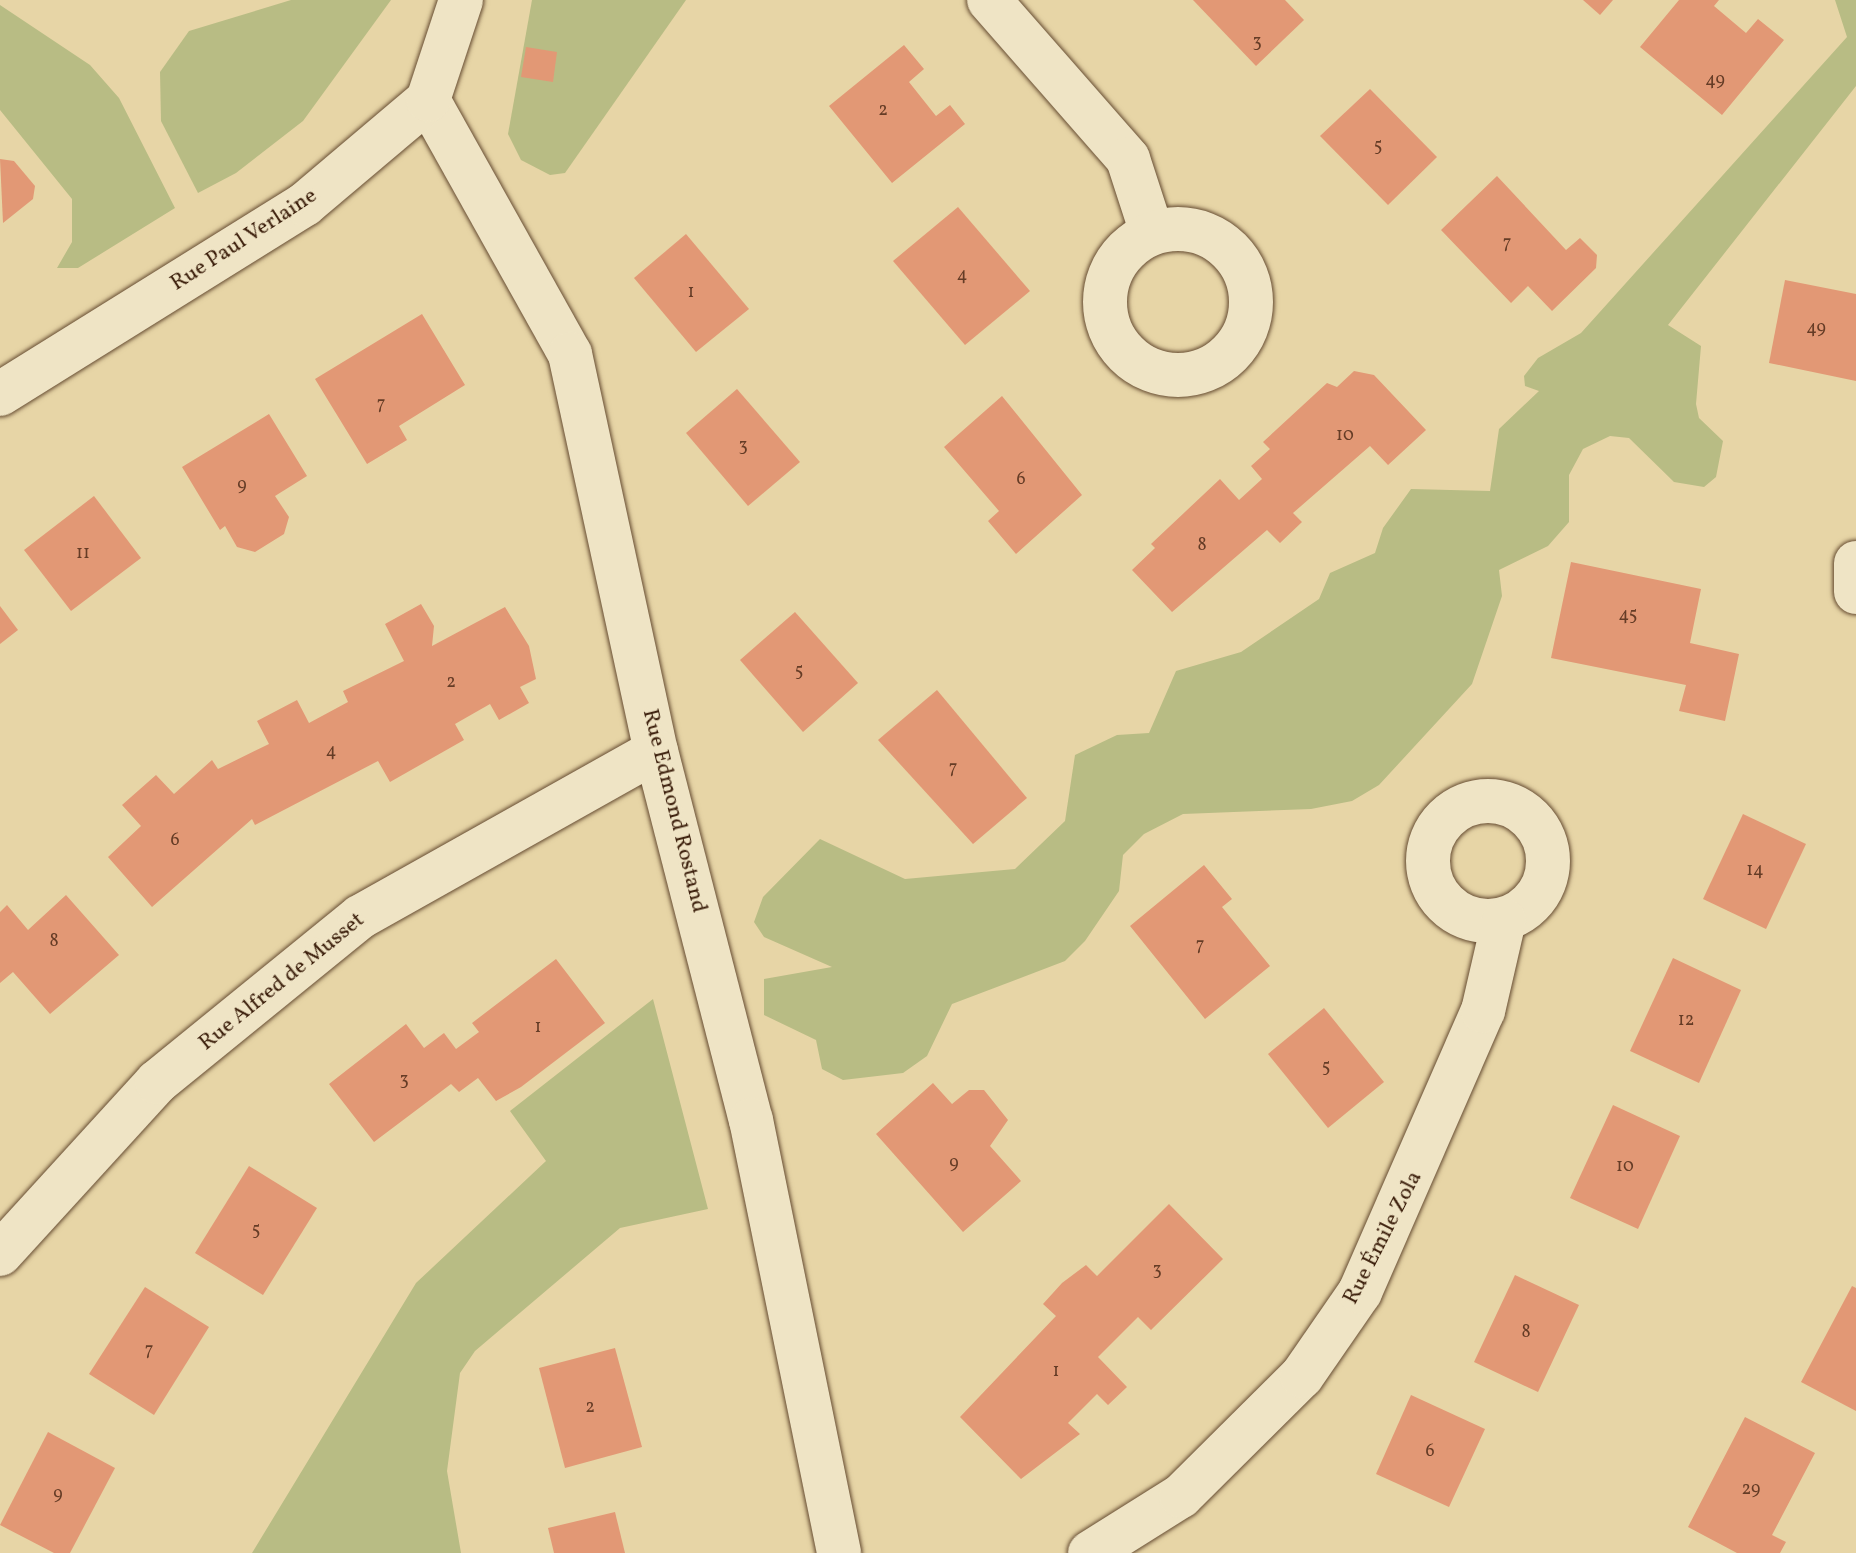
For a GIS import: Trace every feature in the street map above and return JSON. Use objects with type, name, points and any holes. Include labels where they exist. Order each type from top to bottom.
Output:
[{"type":"street","points":[[428,100],[461,0]]},
{"type":"street","points":[[989,0],[1128,159],[1152,233]]},
{"type":"street","name":"Rue Paul Verlaine","points":[[0,394],[305,204],[428,100]]},
{"type":"street","name":"Rue Edmond Rostand","points":[[428,100],[570,354],[656,751],[751,1120],[839,1553]]},
{"type":"street","points":[[1856,563],[1856,592]]},
{"type":"street","name":"Rue Alfred de Musset","points":[[0,1254],[157,1082],[360,917],[656,751]]},
{"type":"street","name":"Rue Émile Zola","points":[[1090,1553],[1181,1496],[1302,1376],[1360,1292],[1483,1011],[1504,920]]},
{"type":"green space","points":[[291,0],[391,0],[303,121],[236,173],[198,193],[161,121],[160,72],[189,31]]},
{"type":"green space","points":[[532,0],[686,0],[565,173],[550,175],[521,160],[508,134]]},
{"type":"green space","points":[[1835,0],[1856,0],[1856,86],[1668,325],[1701,346],[1696,404],[1699,418],[1723,441],[1716,477],[1704,487],[1674,482],[1629,438],[1610,436],[1583,449],[1569,475],[1569,522],[1548,546],[1499,570],[1502,596],[1472,684],[1379,785],[1352,801],[1311,809],[1183,814],[1144,834],[1123,855],[1119,891],[1085,941],[1065,961],[952,1004],[927,1056],[903,1073],[843,1080],[822,1069],[816,1040],[764,1015],[764,979],[832,967],[764,937],[754,922],[763,897],[820,839],[905,879],[1015,869],[1065,821],[1075,755],[1117,735],[1149,733],[1176,671],[1241,652],[1319,599],[1330,573],[1375,553],[1383,528],[1411,489],[1490,491],[1499,429],[1539,391],[1525,386],[1524,376],[1538,358],[1581,333],[1847,37]]},
{"type":"green space","points":[[0,5],[90,65],[119,98],[175,208],[78,268],[57,268],[72,242],[72,199],[0,110]]},
{"type":"green space","points":[[653,999],[708,1209],[620,1228],[475,1351],[460,1373],[447,1471],[461,1553],[252,1553],[416,1283],[546,1161],[510,1111]]},
{"type":"building","points":[[1193,0],[1285,0],[1304,20],[1256,66]]},
{"type":"building","points":[[1583,0],[1613,0],[1600,15]]},
{"type":"building","points":[[1679,0],[1719,0],[1714,6],[1746,33],[1758,19],[1784,40],[1722,115],[1640,47]]},
{"type":"building","points":[[904,45],[924,69],[909,82],[936,116],[950,105],[965,124],[892,183],[829,106]]},
{"type":"building","points":[[526,47],[557,52],[553,82],[521,77]]},
{"type":"building","points":[[1370,89],[1437,157],[1388,205],[1320,136]]},
{"type":"building","points":[[0,159],[14,161],[35,186],[33,199],[3,223]]},
{"type":"building","points":[[1497,176],[1566,250],[1580,238],[1597,255],[1596,268],[1552,311],[1528,286],[1511,303],[1441,230]]},
{"type":"building","points":[[958,207],[1030,291],[965,345],[893,261]]},
{"type":"building","points":[[686,234],[749,309],[696,352],[634,278]]},
{"type":"building","points":[[1785,280],[1856,294],[1856,381],[1769,363]]},
{"type":"building","points":[[422,314],[465,385],[399,426],[407,440],[367,464],[315,379]]},
{"type":"building","points":[[1354,371],[1374,375],[1426,430],[1388,465],[1370,446],[1293,513],[1302,522],[1280,543],[1267,530],[1172,612],[1132,570],[1155,548],[1151,544],[1220,479],[1239,500],[1262,479],[1251,466],[1270,449],[1263,442],[1327,383],[1337,387]]},
{"type":"building","points":[[737,389],[800,462],[748,506],[686,433]]},
{"type":"building","points":[[1002,396],[1082,495],[1016,554],[988,521],[999,511],[944,447]]},
{"type":"building","points":[[269,414],[307,476],[275,496],[289,517],[284,534],[255,552],[237,547],[225,526],[220,530],[182,467]]},
{"type":"building","points":[[94,496],[141,558],[71,611],[24,550]]},
{"type":"building","points":[[1571,562],[1701,589],[1690,643],[1739,654],[1725,721],[1679,711],[1686,685],[1551,658]]},
{"type":"building","points":[[421,604],[434,626],[432,646],[505,607],[529,646],[536,679],[520,687],[529,703],[499,720],[490,704],[455,724],[464,740],[390,782],[378,761],[255,825],[252,819],[152,907],[108,857],[141,826],[122,805],[156,775],[174,794],[212,760],[218,769],[269,744],[257,721],[297,700],[309,723],[348,702],[343,691],[404,661],[385,624]]},
{"type":"building","points":[[0,606],[18,630],[0,644]]},
{"type":"building","points":[[795,612],[858,683],[803,732],[740,660]]},
{"type":"building","points":[[937,690],[1027,798],[973,844],[878,740]]},
{"type":"building","points":[[1743,814],[1806,844],[1766,929],[1703,899]]},
{"type":"building","points":[[1204,865],[1232,899],[1222,907],[1270,966],[1205,1019],[1130,926]]},
{"type":"building","points":[[66,895],[119,955],[50,1014],[13,972],[0,983],[0,912],[7,905],[28,930]]},
{"type":"building","points":[[1673,958],[1741,990],[1699,1083],[1630,1051]]},
{"type":"building","points":[[556,959],[605,1023],[521,1087],[496,1101],[478,1078],[459,1092],[451,1084],[374,1142],[329,1084],[406,1024],[424,1048],[444,1033],[456,1049],[479,1032],[472,1023]]},
{"type":"building","points":[[1324,1008],[1384,1082],[1328,1128],[1268,1054]]},
{"type":"building","points":[[933,1083],[952,1104],[969,1090],[984,1090],[1008,1120],[990,1146],[1021,1181],[963,1232],[876,1134]]},
{"type":"building","points":[[1613,1105],[1680,1136],[1638,1229],[1570,1198]]},
{"type":"building","points":[[249,1166],[317,1208],[263,1295],[195,1253]]},
{"type":"building","points":[[1169,1204],[1223,1259],[1151,1330],[1138,1317],[1098,1357],[1127,1387],[1108,1405],[1097,1394],[1068,1423],[1080,1434],[1021,1479],[960,1417],[1056,1316],[1043,1304],[1062,1283],[1086,1265],[1097,1276]]},
{"type":"building","points":[[1515,1275],[1579,1305],[1538,1392],[1474,1362]]},
{"type":"building","points":[[1852,1286],[1856,1288],[1856,1411],[1801,1382]]},
{"type":"building","points":[[145,1287],[209,1327],[154,1415],[89,1374]]},
{"type":"building","points":[[615,1348],[642,1447],[565,1468],[539,1368]]},
{"type":"building","points":[[1411,1395],[1485,1429],[1449,1507],[1376,1474]]},
{"type":"building","points":[[1745,1417],[1815,1453],[1772,1535],[1786,1542],[1780,1553],[1737,1553],[1688,1527]]},
{"type":"building","points":[[48,1432],[115,1468],[70,1553],[54,1553],[0,1525]]},
{"type":"building","points":[[615,1512],[625,1553],[554,1553],[548,1528]]}]
